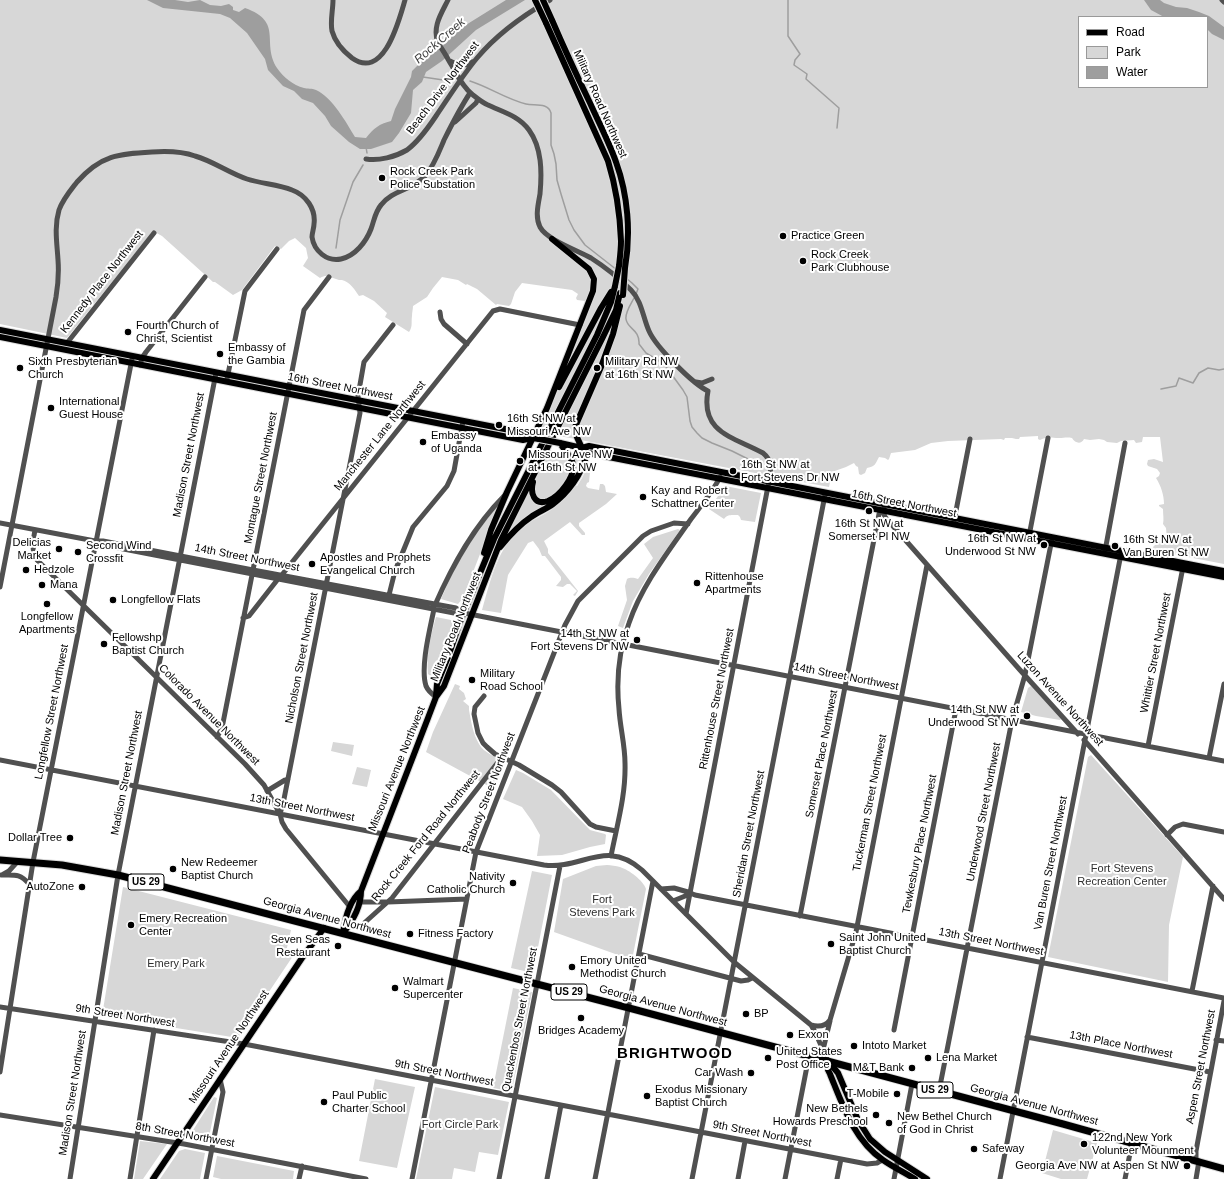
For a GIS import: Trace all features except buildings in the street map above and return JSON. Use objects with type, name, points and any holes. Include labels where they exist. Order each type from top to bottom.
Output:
[{"type":"highway","name":"Georgia Avenue Northwest","points":[[0,860],[75,867],[118,875],[720,1032],[1013,1110],[1224,1169]]},
{"type":"main road","name":"Military Road Northwest","points":[[535,0],[608,161],[613,178],[620,217],[622,267]]},
{"type":"main road","name":"Military Road Northwest","points":[[436,697],[437,684],[475,584],[505,516],[597,335],[611,302],[622,267],[627,258],[628,229],[626,201],[620,175],[607,140],[543,0]]},
{"type":"main road","name":"Missouri Avenue Northwest","points":[[507,492],[536,439],[593,291],[593,276],[587,266],[552,239]]},
{"type":"main road","points":[[496,554],[501,546],[520,526],[553,504],[568,491],[586,458],[586,455],[575,434],[575,427],[609,346],[617,319],[621,294],[622,267]]},
{"type":"main road","points":[[547,408],[601,308],[615,286]]},
{"type":"main road","name":"Military Road Northwest","points":[[436,697],[444,686],[501,540],[603,337],[616,310],[621,294]]},
{"type":"main road","name":"16th Street Northwest","points":[[0,330],[47,343],[67,343],[132,360]]},
{"type":"main road","name":"16th Street Northwest","points":[[0,337],[47,343],[132,360],[227,382],[288,390]]},
{"type":"main road","name":"16th Street Northwest","points":[[141,362],[216,372],[288,390],[359,404],[413,411],[463,425]]},
{"type":"main road","name":"16th Street Northwest","points":[[359,404],[408,418],[525,433],[536,439],[582,448],[589,446],[721,475],[768,488],[825,496],[884,507],[1183,566],[1224,571]]},
{"type":"main road","points":[[536,469],[532,494],[536,500],[546,501],[555,496],[563,488],[570,479],[572,473],[572,460],[560,443]]},
{"type":"main road","name":"16th Street Northwest","points":[[721,475],[769,481],[825,496]]},
{"type":"main road","points":[[475,584],[491,530],[507,492]]},
{"type":"main road","name":"16th Street Northwest","points":[[1183,566],[1224,577]]},
{"type":"main road","name":"Missouri Avenue Northwest","points":[[343,933],[344,920],[355,896],[360,891],[436,697]]},
{"type":"main road","name":"Missouri Avenue Northwest","points":[[343,933],[352,922],[361,898],[360,891]]},
{"type":"main road","name":"Missouri Avenue Northwest","points":[[153,1179],[300,961],[324,928]]},
{"type":"main road","points":[[828,1061],[838,1073],[855,1114],[870,1139],[885,1152],[927,1179]]},
{"type":"main road","points":[[828,1061],[828,1070],[848,1117],[860,1139],[882,1160],[915,1179]]},
{"type":"main road","points":[[848,1117],[855,1114]]},
{"type":"street","points":[[333,0],[332,29],[336,39],[346,52],[354,59],[366,63],[379,57],[387,47],[397,28],[405,0]]},
{"type":"street","name":"Beach Drive Northwest","points":[[366,159],[382,159],[392,156],[406,150],[417,141],[425,132],[460,80],[494,39],[530,11],[550,0]]},
{"type":"street","points":[[448,2],[439,18],[436,36],[460,80],[470,93],[484,103],[519,120],[525,125],[531,134],[538,151],[541,168],[538,221],[543,231],[552,239],[582,253],[613,274],[632,292],[638,301],[649,332],[656,343],[695,382],[702,383],[712,379]]},
{"type":"street","points":[[449,60],[465,65],[476,59]]},
{"type":"street","points":[[0,587],[56,297],[58,264],[56,229],[59,210],[67,195],[84,175],[104,160],[117,155],[130,153],[183,153],[207,160],[247,179],[294,190],[306,199],[313,210],[314,220],[312,237],[317,249],[326,257],[340,259],[354,253],[365,241],[372,228],[377,211],[385,200],[413,186],[426,175],[470,93]]},
{"type":"street","points":[[452,126],[476,103],[478,99]]},
{"type":"street","name":"Kennedy Place Northwest","points":[[67,343],[154,233]]},
{"type":"street","points":[[227,382],[245,291],[276,249]]},
{"type":"street","points":[[141,362],[205,277]]},
{"type":"street","name":"Montague Street Northwest","points":[[217,737],[222,728],[304,309],[329,277]]},
{"type":"street","name":"Manchester Lane Northwest","points":[[244,618],[249,616],[495,310],[500,309],[580,325]]},
{"type":"street","points":[[440,312],[441,319],[444,324],[467,344]]},
{"type":"street","name":"Nicholson Street Northwest","points":[[280,814],[360,413],[358,396],[364,362],[393,325]]},
{"type":"street","name":"Longfellow Street Northwest","points":[[0,1072],[33,862],[95,541],[132,360]]},
{"type":"street","name":"Madison Street Northwest","points":[[70,1179],[118,875],[216,372]]},
{"type":"street","name":"Rittenhouse Street Northwest","points":[[686,914],[771,466],[768,458],[764,454],[725,435],[717,429],[711,420],[707,409],[706,402],[708,391],[703,389],[695,382]]},
{"type":"street","points":[[388,598],[395,570],[413,527],[451,480],[454,472],[463,425]]},
{"type":"street","points":[[1029,536],[1048,438]]},
{"type":"street","points":[[954,521],[970,439]]},
{"type":"street","points":[[1105,550],[1125,443]]},
{"type":"street","points":[[612,856],[624,790],[625,768],[625,748],[619,715],[619,667],[623,644],[631,616],[643,591],[721,475]]},
{"type":"street","name":"Missouri Avenue Northwest","points":[[436,697],[429,692],[426,687],[424,672],[426,650],[434,607],[452,569],[468,541],[491,510],[507,492]]},
{"type":"street","name":"Sheridan Street Northwest","points":[[692,1179],[825,496]]},
{"type":"street","name":"Luzon Avenue Northwest","points":[[884,507],[885,517],[927,566],[1078,733],[1224,899]]},
{"type":"street","name":"Somerset Place Northwest","points":[[800,916],[879,514],[884,507]]},
{"type":"street","name":"14th Street Northwest","points":[[0,523],[95,541],[103,540],[179,558],[434,607],[456,608],[464,613],[472,615],[1224,761]]},
{"type":"street","points":[[562,632],[578,601],[643,536],[649,532],[674,523],[688,524]]},
{"type":"street","name":"Colorado Avenue Northwest","points":[[35,530],[32,546],[37,560],[260,780],[280,814],[286,829],[350,907]]},
{"type":"street","name":"Underwood Street Northwest","points":[[940,1091],[1012,720],[1025,675],[1051,540]]},
{"type":"street","name":"Van Buren Street Northwest","points":[[1000,1179],[1121,554]]},
{"type":"street","name":"Tuckerman Street Northwest","points":[[823,1050],[830,1020],[857,927],[927,566]]},
{"type":"street","name":"Whittier Street Northwest","points":[[1148,746],[1183,566]]},
{"type":"street","name":"Peabody Street Northwest","points":[[412,1179],[476,852],[562,632]]},
{"type":"street","points":[[1209,758],[1224,684]]},
{"type":"street","points":[[484,696],[474,710],[476,728],[484,743],[491,751],[512,761],[556,787],[590,824],[596,827],[616,831]]},
{"type":"street","name":"Tewkesbury Place Northwest","points":[[894,1030],[956,709]]},
{"type":"street","name":"Rock Creek Ford Road Northwest","points":[[362,925],[388,902],[502,757]]},
{"type":"street","name":"13th Street Northwest","points":[[0,760],[544,866],[560,866],[594,857],[612,856],[622,858],[635,864],[734,962],[810,1024]]},
{"type":"street","points":[[267,790],[288,779]]},
{"type":"street","points":[[1167,835],[1175,827],[1183,824],[1224,832]]},
{"type":"street","points":[[0,875],[9,870],[18,861]]},
{"type":"street","name":"Quackenbos Street Northwest","points":[[499,1179],[560,866]]},
{"type":"street","points":[[0,875],[19,875],[29,884]]},
{"type":"street","points":[[595,1179],[653,881]]},
{"type":"street","points":[[1192,991],[1213,886]]},
{"type":"street","name":"13th Street Northwest","points":[[661,889],[674,888],[690,894],[1192,991],[1224,999]]},
{"type":"street","points":[[673,901],[690,894]]},
{"type":"street","points":[[359,902],[467,899]]},
{"type":"street","points":[[639,954],[743,981],[752,978]]},
{"type":"street","name":"Aspen Street Northwest","points":[[1196,1179],[1198,1161],[1196,1151],[1224,999]]},
{"type":"street","name":"9th Street Northwest","points":[[0,1006],[244,1044],[841,1159],[872,1164],[882,1160]]},
{"type":"street","points":[[810,1024],[821,1026],[827,1024],[830,1020]]},
{"type":"street","points":[[810,1024],[828,1061]]},
{"type":"street","points":[[130,1179],[154,1030]]},
{"type":"street","name":"13th Place Northwest","points":[[1027,1037],[1210,1072]]},
{"type":"street","points":[[1216,1040],[1224,1041]]},
{"type":"street","points":[[785,1179],[809,1056]]},
{"type":"street","points":[[206,1179],[223,1092],[220,1079]]},
{"type":"street","points":[[894,1179],[912,1084]]},
{"type":"street","points":[[547,1179],[562,1105]]},
{"type":"street","name":"8th Street Northwest","points":[[0,1115],[212,1149],[366,1179]]},
{"type":"street","points":[[738,1179],[745,1141]]},
{"type":"street","points":[[1125,1179],[1132,1143]]},
{"type":"street","points":[[837,1179],[841,1159]]},
{"type":"street","points":[[299,1179],[302,1166]]},
{"type":"green space","points":[[0,0],[1224,0],[1224,564],[1157,551],[1154,549],[1153,547],[1158,542],[1167,539],[1166,528],[1163,524],[1163,509],[1159,506],[1164,504],[1163,497],[1161,487],[1156,478],[1160,473],[1157,469],[1148,466],[1147,464],[1148,460],[1154,459],[1163,462],[1160,437],[1143,437],[1142,442],[1136,443],[1134,440],[1121,441],[1117,443],[1099,439],[1084,439],[1078,443],[1072,438],[1047,438],[1040,440],[1038,439],[1038,436],[1020,437],[1019,439],[1005,438],[1004,440],[948,441],[931,443],[915,450],[891,453],[888,460],[879,457],[875,464],[867,468],[865,473],[861,475],[859,474],[858,467],[854,463],[832,472],[829,487],[533,431],[540,419],[576,325],[582,315],[587,298],[585,301],[577,300],[576,298],[578,294],[572,290],[522,283],[515,292],[509,306],[496,305],[477,289],[458,280],[442,277],[427,297],[413,306],[409,332],[385,317],[387,313],[374,301],[363,295],[359,296],[347,282],[328,276],[320,278],[303,266],[308,258],[306,248],[295,238],[289,241],[281,249],[275,246],[242,290],[233,295],[213,282],[162,236],[153,231],[67,338],[0,324]]},
{"type":"green space","points":[[549,450],[581,456],[579,468],[574,478],[558,496],[537,514],[507,536]]},
{"type":"green space","points":[[586,470],[590,472],[589,482],[586,486],[588,488],[599,490],[600,484],[603,484],[606,492],[617,494],[606,504],[579,523],[579,526],[585,535],[582,535],[570,522],[544,541],[548,549],[548,553],[578,591],[575,596],[573,595],[577,591],[570,584],[563,587],[556,586],[561,580],[561,577],[545,556],[542,556],[533,541],[528,543],[508,575],[501,613],[482,610],[492,575],[508,543],[524,526],[557,505],[574,486],[577,486]]},
{"type":"green space","points":[[725,486],[761,493],[755,522],[741,520],[738,515],[728,516],[724,519],[709,509]]},
{"type":"green space","points":[[499,505],[463,598],[458,604],[441,599],[452,574],[473,537]]},
{"type":"green space","points":[[678,529],[680,530],[649,574],[633,601],[623,628],[618,626],[627,600],[625,586],[627,579],[638,579],[653,558],[644,544],[653,537]]},
{"type":"green space","points":[[436,617],[451,620],[453,627],[433,678],[428,674],[428,653]]},
{"type":"green space","points":[[455,684],[460,686],[459,689],[464,693],[466,699],[463,701],[469,706],[472,727],[479,744],[487,752],[505,762],[494,789],[426,752],[433,732]]},
{"type":"green space","points":[[1031,686],[1061,719],[1060,720],[1021,712],[1028,688]]},
{"type":"green space","points":[[333,742],[354,745],[352,756],[331,751]]},
{"type":"green space","name":"Fort Stevens Recreation Center","points":[[1091,755],[1183,857],[1169,925],[1168,982],[1048,957],[1088,757]]},
{"type":"green space","points":[[357,767],[371,770],[367,787],[352,784]]},
{"type":"green space","points":[[516,770],[551,790],[590,830],[605,834],[605,844],[562,855],[537,856],[540,835],[532,821],[522,807],[503,799]]},
{"type":"green space","name":"Fort Stevens Park","points":[[607,865],[620,867],[627,870],[639,879],[646,889],[632,960],[554,932],[563,879],[596,866]]},
{"type":"green space","points":[[532,871],[552,875],[533,973],[511,968]]},
{"type":"green space","name":"Emery Park","points":[[123,887],[291,930],[286,952],[293,956],[238,1038],[102,1016]]},
{"type":"green space","name":"Fort Circle Park","points":[[513,988],[532,992],[512,1090],[510,1091],[493,1088]]},
{"type":"green space","points":[[375,1079],[415,1087],[397,1168],[359,1161]]},
{"type":"green space","name":"Fort Circle Park","points":[[435,1087],[509,1102],[498,1155],[479,1152],[475,1172],[454,1168],[452,1179],[416,1179]]},
{"type":"green space","points":[[214,1097],[217,1098],[208,1142],[188,1138]]},
{"type":"green space","points":[[1053,1130],[1097,1143],[1087,1179],[1061,1179],[1042,1173]]},
{"type":"green space","points":[[140,1141],[167,1144],[143,1179],[134,1179]]},
{"type":"green space","points":[[185,1149],[205,1153],[200,1179],[160,1179],[179,1151]]},
{"type":"green space","points":[[217,1156],[294,1171],[293,1179],[221,1179],[213,1177]]},
{"type":"water","points":[[147,0],[175,0],[188,2],[200,0],[210,5],[221,6],[229,4],[233,7],[233,10],[239,12],[245,8],[257,14],[268,26],[273,59],[277,68],[282,74],[296,85],[314,89],[322,93],[338,110],[355,137],[366,138],[377,127],[391,121],[395,109],[411,77],[412,71],[421,62],[445,44],[461,28],[506,0],[525,0],[476,30],[442,61],[426,72],[422,82],[413,90],[411,113],[392,142],[371,149],[360,149],[349,142],[331,126],[325,116],[313,103],[302,99],[294,91],[283,86],[268,70],[265,59],[247,33],[230,18],[220,14],[163,8]]},
{"type":"water","points":[[1144,0],[1160,0],[1176,7],[1187,8],[1209,16],[1224,27],[1224,40],[1212,34],[1208,30],[1208,16],[1162,16],[1151,10]]},
{"type":"waterway","points":[[788,0],[788,36],[800,54],[795,60],[794,65],[807,74],[806,79],[839,108],[837,128]]},
{"type":"waterway","points":[[423,77],[450,81]]},
{"type":"waterway","points":[[470,81],[519,102],[547,107],[551,113],[551,145],[556,164],[557,180],[569,220],[585,245],[617,270]]},
{"type":"waterway","points":[[366,147],[367,153]]},
{"type":"waterway","points":[[336,248],[340,220],[353,182],[363,165]]},
{"type":"waterway","points":[[626,278],[638,289],[636,294]]},
{"type":"waterway","points":[[634,298],[626,314],[627,322],[638,335],[639,344],[646,353],[664,364],[683,390],[687,397],[692,427],[702,438],[748,459]]},
{"type":"waterway","points":[[1161,389],[1176,386],[1179,378],[1193,383],[1199,373],[1208,368],[1219,370],[1224,369]]},
{"type":"place","name":"Rock Creek Park Police Substation","points":[[382,178]]},
{"type":"place","name":"Practice Green","points":[[783,236]]},
{"type":"place","name":"Rock Creek Park Clubhouse","points":[[803,261]]},
{"type":"place","name":"Fourth Church of Christ, Scientist","points":[[128,332]]},
{"type":"place","name":"Embassy of the Gambia","points":[[220,354]]},
{"type":"place","name":"Sixth Presbyterian Church","points":[[20,368]]},
{"type":"place","name":"Military Rd NW at 16th St NW","points":[[597,368]]},
{"type":"place","name":"International Guest House","points":[[51,408]]},
{"type":"place","name":"16th St NW at Missouri Ave NW","points":[[499,425]]},
{"type":"place","name":"Embassy of Uganda","points":[[423,442]]},
{"type":"place","name":"Missouri Ave NW at 16th St NW","points":[[520,461]]},
{"type":"place","name":"16th St NW at Fort Stevens Dr NW","points":[[733,471]]},
{"type":"place","name":"Kay and Robert Schattner Center","points":[[643,497]]},
{"type":"place","name":"16th St NW at Somerset Pl NW","points":[[869,511]]},
{"type":"place","name":"16th St NW at Underwood St NW","points":[[1044,545]]},
{"type":"place","name":"16th St NW at Van Buren St NW","points":[[1115,546]]},
{"type":"place","name":"Delicias Market","points":[[59,549]]},
{"type":"place","name":"Second Wind Crossfit","points":[[78,552]]},
{"type":"place","name":"Apostles and Prophets Evangelical Church","points":[[312,564]]},
{"type":"place","name":"Hedzole","points":[[26,570]]},
{"type":"place","name":"Rittenhouse Apartments","points":[[697,583]]},
{"type":"place","name":"Mana","points":[[42,585]]},
{"type":"place","name":"Longfellow Flats","points":[[113,600]]},
{"type":"place","name":"Longfellow Apartments","points":[[47,604]]},
{"type":"place","name":"14th St NW at Fort Stevens Dr NW","points":[[637,640]]},
{"type":"place","name":"Fellowshp Baptist Church","points":[[104,644]]},
{"type":"place","name":"Military Road School","points":[[472,680]]},
{"type":"place","name":"14th St NW at Underwood St NW","points":[[1027,716]]},
{"type":"place","name":"Dollar Tree","points":[[70,838]]},
{"type":"place","name":"New Redeemer Baptist Church","points":[[173,869]]},
{"type":"place","name":"Nativity Catholic Church","points":[[513,883]]},
{"type":"place","name":"AutoZone","points":[[82,887]]},
{"type":"place","name":"Emery Recreation Center","points":[[131,925]]},
{"type":"place","name":"Fitness Factory","points":[[410,934]]},
{"type":"place","name":"Saint John United Baptist Church","points":[[831,944]]},
{"type":"place","name":"Seven Seas Restaurant","points":[[338,946]]},
{"type":"place","name":"Emory United Methodist Church","points":[[572,967]]},
{"type":"place","name":"Walmart Supercenter","points":[[395,988]]},
{"type":"place","name":"BP","points":[[746,1014]]},
{"type":"place","name":"Bridges Academy","points":[[581,1018]]},
{"type":"place","name":"Exxon","points":[[790,1035]]},
{"type":"place","name":"Intoto Market","points":[[854,1046]]},
{"type":"place","name":"United States Post Office","points":[[768,1058]]},
{"type":"place","name":"Lena Market","points":[[928,1058]]},
{"type":"place","name":"M&T Bank","points":[[912,1068]]},
{"type":"place","name":"Car Wash","points":[[751,1073]]},
{"type":"place","name":"T-Mobile","points":[[897,1094]]},
{"type":"place","name":"Exodus Missionary Baptist Church","points":[[647,1096]]},
{"type":"place","name":"Paul Public Charter School","points":[[324,1102]]},
{"type":"place","name":"New Bethels Howards Preschool","points":[[876,1115]]},
{"type":"place","name":"New Bethel Church of God in Christ","points":[[889,1123]]},
{"type":"place","name":"122nd New York Volunteer Mounment","points":[[1084,1144]]},
{"type":"place","name":"Safeway","points":[[974,1149]]},
{"type":"place","name":"Georgia Ave NW at Aspen St NW","points":[[1187,1166]]},
{"type":"district","name":"BRIGHTWOOD","points":[[675,1054]]},
{"type":"water label","name":"Rock Creek","points":[[440,41]]}]
